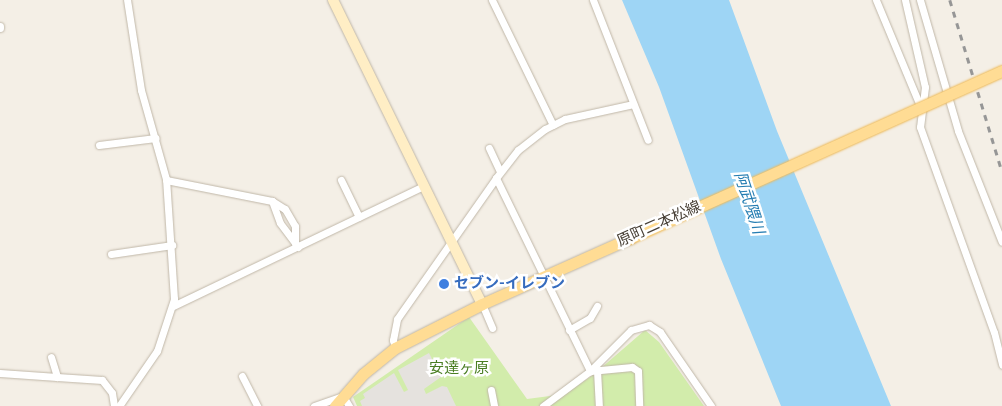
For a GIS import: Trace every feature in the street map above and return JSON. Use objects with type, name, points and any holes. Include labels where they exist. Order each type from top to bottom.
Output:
[{"type":"main road","name":"原町二本松線","points":[[335,406],[346,401],[372,365],[395,348],[482,304],[1002,71]]},
{"type":"street","points":[[119,406],[157,350],[173,306],[172,245],[166,180],[156,138],[141,90],[127,0]]},
{"type":"street","points":[[333,0],[452,240],[492,328]]},
{"type":"street","points":[[492,0],[553,125]]},
{"type":"street","points":[[593,0],[648,140]]},
{"type":"street","points":[[876,0],[921,108]]},
{"type":"street","points":[[905,0],[925,87],[920,127],[994,332],[1002,365]]},
{"type":"street","points":[[920,0],[958,131],[1002,242]]},
{"type":"street","points":[[395,348],[393,340],[397,319],[498,175],[518,150],[553,125],[565,120],[633,104]]},
{"type":"street","points":[[99,145],[156,138]]},
{"type":"street","points":[[489,148],[498,175],[543,276],[569,330],[593,370],[599,406]]},
{"type":"street","points":[[166,180],[272,201],[285,209],[295,226],[297,245]]},
{"type":"street","points":[[341,180],[360,217]]},
{"type":"street","points":[[173,306],[297,245],[424,186]]},
{"type":"street","points":[[272,201],[280,223],[297,245]]},
{"type":"street","points":[[111,254],[172,245]]},
{"type":"street","points":[[569,330],[590,318],[597,306]]},
{"type":"street","points":[[543,406],[593,370],[631,330],[649,325],[660,332],[711,406]]},
{"type":"street","points":[[51,357],[56,377]]},
{"type":"street","points":[[593,370],[632,367],[638,371],[640,406]]},
{"type":"street","points":[[0,373],[102,380],[112,393],[114,406]]},
{"type":"street","points":[[242,376],[257,406]]},
{"type":"street","points":[[491,390],[494,406]]},
{"type":"street","points":[[314,406],[346,401]]},
{"type":"green space","name":"安達ヶ原","points":[[469,317],[527,399],[565,394],[593,375],[645,330],[659,342],[704,406],[357,406],[353,397]]},
{"type":"shaded area","points":[[429,353],[441,377],[424,389],[426,394],[442,386],[447,387],[456,406],[362,406],[360,401],[365,398],[363,394],[394,373],[404,392],[408,390],[398,370]]},
{"type":"water","name":"阿武隈川","points":[[622,0],[729,0],[777,131],[891,406],[781,406],[721,259],[659,87]]},
{"type":"railway","points":[[950,0],[1002,171]]},
{"type":"place","name":"セブン-イレブン","points":[[444,284]]}]
